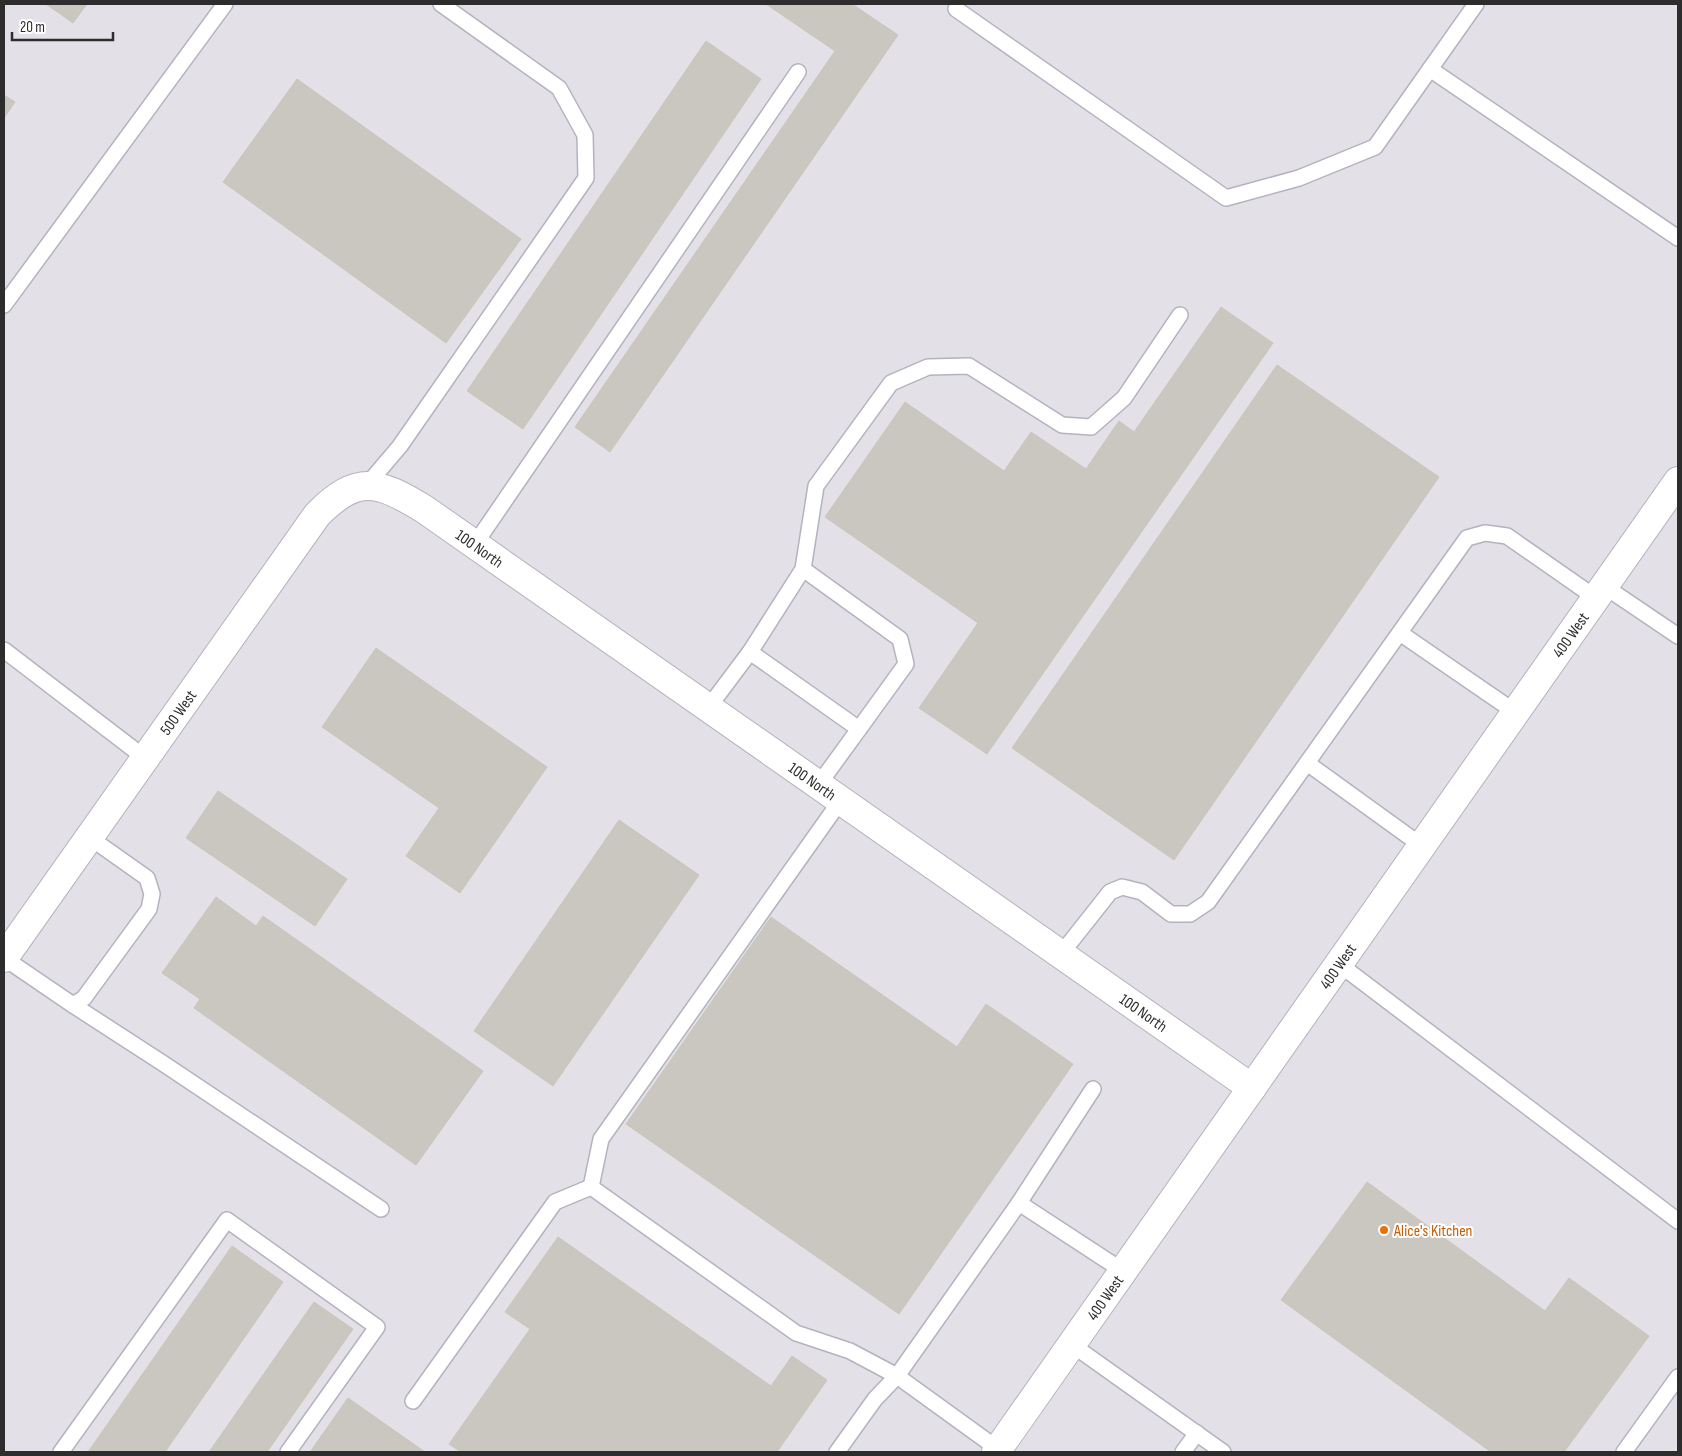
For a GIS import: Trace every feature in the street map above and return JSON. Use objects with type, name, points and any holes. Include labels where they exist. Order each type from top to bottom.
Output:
[{"type":"street","name":"400 West","points":[[997,1451],[1678,480]]},
{"type":"street","name":"100 North","points":[[366,486],[386,488],[405,497],[475,544],[1252,1088]]},
{"type":"street","name":"500 West","points":[[4,958],[317,515],[331,501],[348,490],[366,486]]},
{"type":"lane","points":[[4,305],[225,4]]},
{"type":"lane","points":[[366,486],[400,446],[586,178],[585,135],[560,88],[441,4]]},
{"type":"lane","points":[[956,9],[1226,198],[1299,178],[1375,147],[1476,4]]},
{"type":"lane","points":[[1430,69],[1678,238]]},
{"type":"lane","points":[[475,544],[798,72]]},
{"type":"lane","points":[[708,708],[750,652],[803,569],[816,486],[891,383],[928,367],[969,366],[1062,425],[1090,427],[1124,398],[1180,315]]},
{"type":"lane","points":[[1062,954],[1110,892],[1122,887],[1142,892],[1171,914],[1190,914],[1208,902],[1467,538],[1485,533],[1507,536],[1678,636]]},
{"type":"lane","points":[[803,569],[900,639],[906,664],[819,784]]},
{"type":"lane","points":[[1400,633],[1515,712]]},
{"type":"lane","points":[[4,650],[145,758]]},
{"type":"lane","points":[[750,652],[859,729]]},
{"type":"lane","points":[[1307,763],[1422,846]]},
{"type":"lane","points":[[591,1187],[601,1139],[841,800]]},
{"type":"lane","points":[[73,1006],[84,998],[149,908],[152,894],[147,878],[89,837]]},
{"type":"lane","points":[[4,958],[73,1006],[164,1064],[381,1209]]},
{"type":"lane","points":[[1339,964],[1678,1221]]},
{"type":"lane","points":[[836,1452],[875,1399],[897,1376],[1019,1203],[1093,1089]]},
{"type":"lane","points":[[591,1187],[796,1333],[850,1351],[897,1376],[997,1451]]},
{"type":"lane","points":[[413,1401],[555,1202],[591,1187]]},
{"type":"lane","points":[[1019,1203],[1123,1271]]},
{"type":"lane","points":[[61,1452],[226,1220],[377,1327],[288,1452]]},
{"type":"lane","points":[[1071,1344],[1224,1452]]},
{"type":"lane","points":[[1624,1452],[1678,1377]]},
{"type":"lane","points":[[1183,1452],[1197,1433]]},
{"type":"shaded area","points":[[4,4],[1678,4],[1678,1452],[4,1452]]},
{"type":"building","points":[[46,4],[87,4],[73,23]]},
{"type":"building","points":[[766,4],[852,4],[898,35],[610,452],[575,427],[835,51]]},
{"type":"building","points":[[706,41],[761,79],[523,429],[467,391]]},
{"type":"building","points":[[297,79],[521,239],[446,343],[223,182]]},
{"type":"building","points":[[4,95],[15,102],[4,118]]},
{"type":"building","points":[[1221,307],[1273,343],[987,754],[919,708],[978,623],[825,517],[905,402],[1004,471],[1031,432],[1086,469],[1119,421],[1134,432]]},
{"type":"building","points":[[1277,365],[1439,477],[1174,860],[1012,748]]},
{"type":"building","points":[[376,648],[547,767],[460,893],[406,856],[439,808],[322,727]]},
{"type":"building","points":[[218,791],[347,879],[315,926],[186,838]]},
{"type":"building","points":[[619,820],[699,875],[553,1086],[474,1031]]},
{"type":"building","points":[[216,897],[256,926],[263,916],[483,1071],[416,1165],[194,1008],[200,999],[162,973]]},
{"type":"building","points":[[771,917],[957,1047],[986,1004],[1073,1064],[899,1314],[626,1124]]},
{"type":"building","points":[[1367,1182],[1545,1311],[1569,1278],[1649,1336],[1564,1452],[1491,1452],[1281,1300]]},
{"type":"building","points":[[558,1237],[771,1386],[792,1356],[827,1380],[777,1452],[461,1452],[449,1444],[530,1329],[505,1312]]},
{"type":"building","points":[[232,1246],[283,1282],[165,1452],[88,1452]]},
{"type":"building","points":[[314,1302],[353,1329],[267,1452],[209,1452]]},
{"type":"building","points":[[348,1398],[425,1452],[310,1452]]},
{"type":"place","name":"Alice's Kitchen","points":[[1384,1230]]}]
